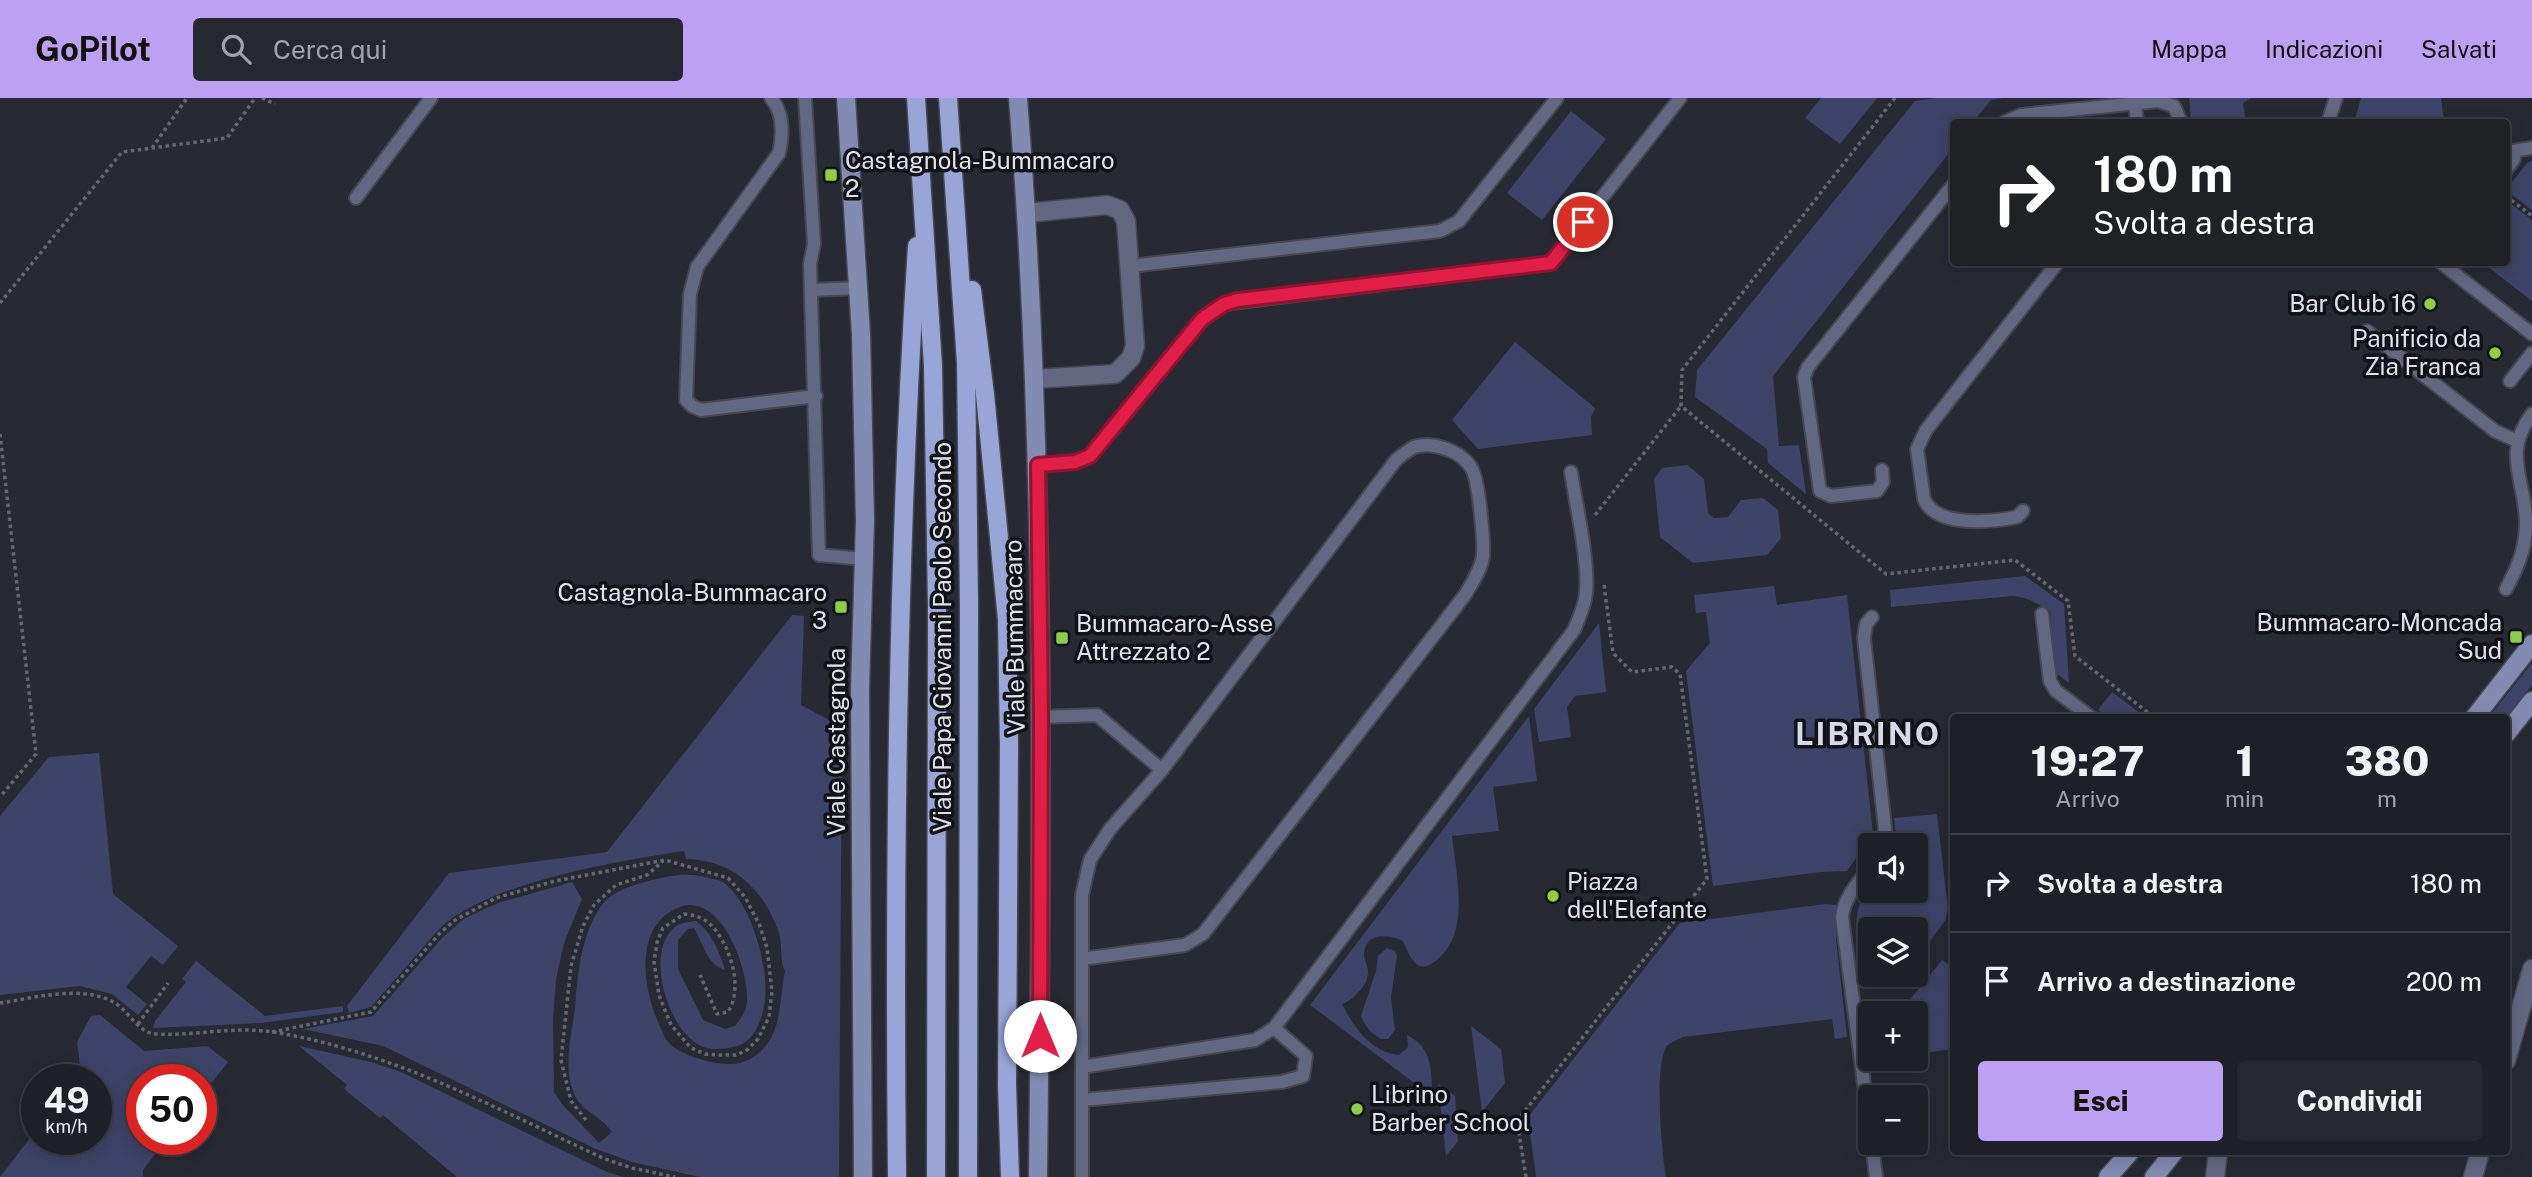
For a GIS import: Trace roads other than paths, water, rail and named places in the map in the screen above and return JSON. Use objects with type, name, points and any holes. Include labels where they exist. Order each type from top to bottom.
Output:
[{"type":"main road","name":"Viale Castagnola","points":[[846,98],[862,334],[864,559],[860,689],[863,1177]]},
{"type":"main road","name":"Viale Papa Giovanni Paolo Secondo","points":[[916,98],[933,366],[937,592],[936,1177]]},
{"type":"main road","name":"Viale Papa Giovanni Paolo Secondo","points":[[948,98],[966,363],[969,605],[968,1177]]},
{"type":"main road","name":"Viale Bummacaro","points":[[1018,98],[1027,213],[1038,465],[1041,717],[1038,1177]]},
{"type":"main road","points":[[950,127],[985,394],[1007,620],[1007,1085],[1010,1177]]},
{"type":"main road","points":[[897,1177],[895,1030],[899,674],[912,317],[922,169]]},
{"type":"main road","points":[[2477,714],[2532,644]]},
{"type":"main road","points":[[2510,729],[2532,701]]},
{"type":"main road","points":[[2108,1177],[2127,1155]]},
{"type":"main road","points":[[2154,1177],[2172,1155]]},
{"type":"street","points":[[1027,213],[1107,205],[1120,210],[1126,221],[1135,346],[1134,353],[1122,369],[1107,376],[1034,379]]},
{"type":"street","points":[[2510,1047],[2532,970]]},
{"type":"street","points":[[2215,1177],[2218,1155]]},
{"type":"street","points":[[2473,1177],[2479,1155]]},
{"type":"lane","points":[[356,198],[432,98]]},
{"type":"lane","points":[[771,98],[783,131],[779,153],[697,267],[690,294],[686,400],[701,410],[816,396]]},
{"type":"lane","points":[[804,98],[814,244],[810,264],[819,555],[864,559]]},
{"type":"lane","points":[[1130,266],[1450,228],[1459,221],[1557,98]]},
{"type":"lane","points":[[1038,465],[1075,462],[1090,456],[1202,319],[1224,304],[1238,300],[1551,263],[1681,98]]},
{"type":"lane","points":[[2329,119],[2336,98]]},
{"type":"lane","points":[[2012,119],[2021,115],[2166,102],[2174,106],[2180,119]]},
{"type":"lane","points":[[2134,104],[2136,119]]},
{"type":"lane","points":[[2510,151],[2532,148]]},
{"type":"lane","points":[[1882,470],[1883,482],[1873,492],[1831,496],[1820,491],[1804,377],[1808,367],[1950,189]]},
{"type":"lane","points":[[2023,511],[2013,518],[1968,523],[1935,511],[1926,505],[1924,499],[1917,449],[1926,430],[2055,266]]},
{"type":"lane","points":[[2445,266],[2532,334]]},
{"type":"lane","points":[[811,290],[858,288]]},
{"type":"lane","points":[[2367,331],[2496,431],[2516,441]]},
{"type":"lane","points":[[2510,381],[2532,353]]},
{"type":"lane","points":[[2505,589],[2522,558],[2525,542],[2526,522],[2516,441],[2532,414]]},
{"type":"lane","points":[[1082,959],[1185,945],[1203,934],[1465,596],[1476,577],[1483,556],[1478,496],[1472,468],[1456,452],[1436,446],[1414,447],[1396,460],[1162,770],[1110,829],[1090,860],[1083,895],[1082,959],[1082,1177]]},
{"type":"lane","points":[[1082,1067],[1255,1040],[1274,1028],[1574,630],[1584,602],[1586,572],[1571,472]]},
{"type":"lane","points":[[2042,614],[2050,681],[2056,691],[2087,714]]},
{"type":"lane","points":[[1872,617],[1866,624],[1864,638],[1885,833]]},
{"type":"lane","points":[[1041,717],[1097,715],[1162,770]]},
{"type":"lane","points":[[1858,884],[1843,907],[1842,918],[1864,1085]]},
{"type":"lane","points":[[1082,1100],[1282,1082],[1303,1076],[1306,1056],[1274,1028]]},
{"type":"lane","points":[[1873,1155],[1876,1177]]},
{"type":"place","name":"Castagnola-Bummacaro 2","points":[[831,175]]},
{"type":"place","name":"Bar Club 16","points":[[2430,304]]},
{"type":"place","name":"Panificio da Zia Franca","points":[[2495,353]]},
{"type":"place","name":"Castagnola-Bummacaro 3","points":[[841,607]]},
{"type":"place","name":"Bummacaro-Moncada Sud","points":[[2516,637]]},
{"type":"place","name":"Bummacaro-Asse Attrezzato 2","points":[[1062,638]]},
{"type":"place","name":"Piazza dell'Elefante","points":[[1553,896]]},
{"type":"place","name":"Librino Barber School","points":[[1357,1109]]},
{"type":"district","name":"LIBRINO","points":[[1868,734]]}]
